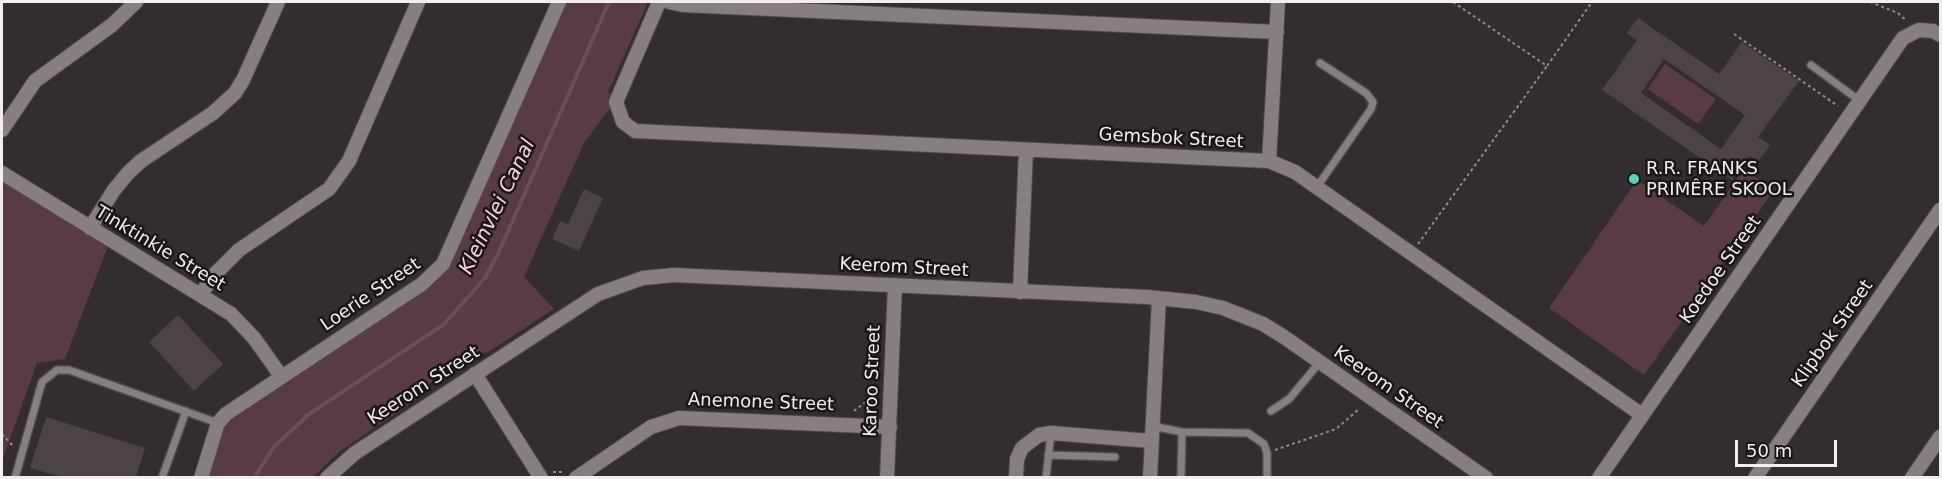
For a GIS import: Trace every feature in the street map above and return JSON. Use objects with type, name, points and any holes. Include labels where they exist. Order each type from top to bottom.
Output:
[{"type":"street","points":[[2,130],[34,81],[112,25],[136,2]]},
{"type":"street","points":[[90,228],[114,189],[128,173],[213,113],[235,93],[278,2]]},
{"type":"street","points":[[200,294],[233,256],[329,189],[349,161],[418,2]]},
{"type":"street","name":"Loerie Street","points":[[218,423],[240,403],[422,285],[442,264],[559,2]]},
{"type":"street","name":"Gemsbok Street","points":[[659,2],[618,94],[617,109],[623,122],[642,133],[1269,161],[1295,172],[1642,415]]},
{"type":"street","points":[[669,2],[683,5],[1277,32]]},
{"type":"street","points":[[1269,161],[1278,2]]},
{"type":"street","points":[[1919,30],[1932,31],[1941,35]]},
{"type":"street","name":"Koedoe Street","points":[[1599,477],[1903,38],[1919,30]]},
{"type":"street","points":[[1020,292],[1026,150]]},
{"type":"street","name":"Tinktinkie Street","points":[[2,174],[200,294],[241,323],[281,376]]},
{"type":"street","name":"Klipbok Street","points":[[1755,477],[1941,210]]},
{"type":"street","name":"Keerom Street","points":[[327,477],[355,453],[598,294],[643,278],[674,275],[1159,298],[1196,302],[1244,315],[1263,324],[1486,477]]},
{"type":"street","name":"Karoo Street","points":[[887,477],[896,285]]},
{"type":"street","points":[[1150,477],[1159,298]]},
{"type":"street","points":[[475,374],[541,477]]},
{"type":"street","name":"Anemone Street","points":[[576,477],[651,427],[679,418],[890,427]]},
{"type":"street","points":[[201,477],[218,423]]},
{"type":"street","points":[[1016,477],[1017,459],[1022,448],[1039,435],[1051,433],[1151,441]]},
{"type":"street","points":[[1912,477],[1941,437]]},
{"type":"lane","points":[[1317,187],[1373,102],[1366,93],[1320,63]]},
{"type":"lane","points":[[1811,65],[1860,101]]},
{"type":"lane","points":[[1271,411],[1289,399],[1320,362]]},
{"type":"lane","points":[[15,477],[42,382],[57,370],[69,370],[218,423]]},
{"type":"lane","points":[[162,477],[186,411]]},
{"type":"lane","points":[[1152,426],[1182,432],[1248,433],[1264,444],[1267,453],[1267,477]]},
{"type":"lane","points":[[1181,477],[1182,432]]},
{"type":"lane","points":[[1046,477],[1051,433]]},
{"type":"lane","points":[[1048,455],[1115,457]]},
{"type":"path","points":[[1454,2],[1547,66]]},
{"type":"path","points":[[1412,253],[1592,2]]},
{"type":"path","points":[[1870,2],[1898,13],[1919,30]]},
{"type":"path","points":[[1734,34],[1850,115]]},
{"type":"path","points":[[1267,453],[1336,429],[1358,410]]},
{"type":"path","points":[[2,434],[20,455]]},
{"type":"shaded area","points":[[565,2],[648,2],[608,92],[613,95],[612,106],[584,143],[524,277],[554,309],[488,352],[464,358],[433,380],[417,399],[340,451],[313,477],[208,478],[221,433],[230,418],[426,289]]},
{"type":"shaded area","points":[[1665,64],[1716,99],[1698,124],[1648,89]]},
{"type":"shaded area","points":[[1744,169],[1774,190],[1644,375],[1549,308],[1637,180],[1704,226]]},
{"type":"shaded area","points":[[2,180],[108,246],[65,359],[37,363],[2,461]]},
{"type":"building","points":[[1638,18],[1719,74],[1742,42],[1799,81],[1758,137],[1770,145],[1758,162],[1749,156],[1732,180],[1602,90],[1637,40],[1627,33]],"holes":[[[1664,59],[1745,115],[1721,149],[1641,93]]]},
{"type":"building","points":[[584,189],[603,198],[579,251],[552,239],[560,221],[568,224]]},
{"type":"building","points":[[178,315],[223,364],[194,391],[149,342]]},
{"type":"building","points":[[46,417],[145,448],[136,477],[62,477],[30,468]]},
{"type":"waterway","name":"Kleinvlei Canal","points":[[254,478],[274,447],[308,415],[443,325],[485,278],[499,252],[609,2]]},
{"type":"place","name":"R.R. FRANKS PRIMÊRE SKOOL","points":[[1634,179]]}]
